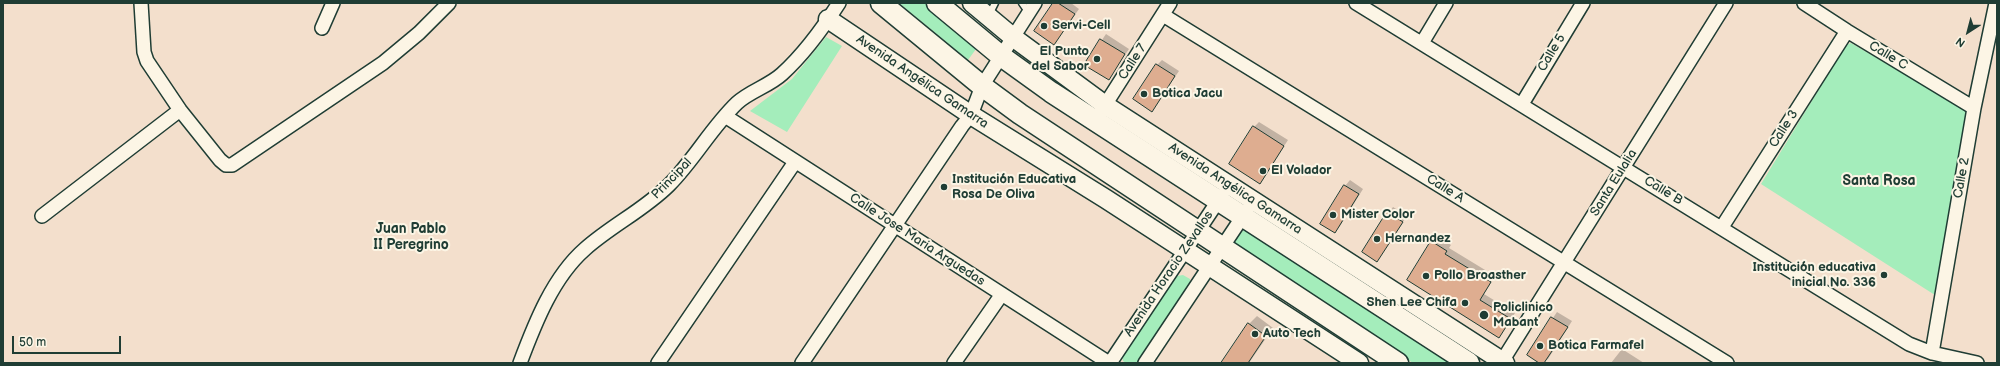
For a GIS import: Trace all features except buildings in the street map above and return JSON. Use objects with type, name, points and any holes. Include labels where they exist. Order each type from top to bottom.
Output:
[{"type":"main road","points":[[881,3],[982,86],[1054,138],[1398,363]]},
{"type":"main road","name":"Avenida Angélica Gamarra","points":[[937,3],[1001,56],[1095,122],[1248,208],[1469,363]]},
{"type":"street","points":[[141,3],[144,52],[147,61],[180,110],[220,160],[226,165],[232,165],[383,63],[419,34],[449,3]]},
{"type":"street","points":[[322,28],[333,3]]},
{"type":"street","name":"Principal","points":[[520,363],[534,328],[558,281],[570,263],[586,248],[647,204],[668,186],[687,166],[725,116],[744,98],[782,75],[828,19],[838,3]]},
{"type":"street","name":"Avenida Angélica Gamarra","points":[[972,3],[992,10],[1014,38],[1223,193]]},
{"type":"street","name":"Calle 7","points":[[1095,122],[1170,3]]},
{"type":"street","name":"Calle B","points":[[1356,3],[1722,227],[1909,344],[1932,353],[1977,363]]},
{"type":"street","points":[[1422,43],[1446,3]]},
{"type":"street","name":"Calle 5","points":[[1522,104],[1583,3]]},
{"type":"street","name":"Santa Eulalia","points":[[1503,362],[1726,3]]},
{"type":"street","name":"Calle C","points":[[1804,3],[1847,31],[1974,108]]},
{"type":"street","name":"Calle 2","points":[[1932,353],[1974,108],[1996,3]]},
{"type":"street","points":[[802,363],[896,226],[962,126],[971,115],[982,86],[1014,38],[1029,6]]},
{"type":"street","name":"Calle A","points":[[1162,16],[1727,363]]},
{"type":"street","name":"Avenida Angélica Gamarra","points":[[828,19],[971,115],[1210,266],[1359,363]]},
{"type":"street","name":"Calle 3","points":[[1722,227],[1847,31]]},
{"type":"street","points":[[42,216],[180,110]]},
{"type":"street","name":"Calle Jose Maria Arguedas","points":[[725,116],[1110,363]]},
{"type":"street","points":[[658,363],[795,162]]},
{"type":"street","name":"Avenida Horacio Zevallos","points":[[1110,363],[1186,251],[1223,193]]},
{"type":"street","points":[[1145,363],[1248,208]]},
{"type":"street","name":"Avenida Angélica Gamarra","points":[[1248,208],[1503,362]]},
{"type":"street","points":[[954,363],[1002,294]]},
{"type":"green space","points":[[899,3],[928,3],[979,45],[968,60]]},
{"type":"green space","points":[[826,37],[842,46],[787,132],[750,111],[792,79]]},
{"type":"green space","points":[[1851,43],[1967,111],[1938,297],[1761,184],[1846,45]]},
{"type":"green space","points":[[1246,229],[1454,363],[1413,363],[1234,248],[1237,237]]},
{"type":"green space","points":[[1183,275],[1190,279],[1191,285],[1138,363],[1126,363],[1123,361],[1122,355],[1177,276]]},
{"type":"place","name":"Servi-Cell","points":[[1044,26]]},
{"type":"place","name":"El Punto del Sabor","points":[[1097,59]]},
{"type":"place","name":"Botica Jacu","points":[[1144,94]]},
{"type":"place","name":"El Volador","points":[[1263,171]]},
{"type":"place","name":"Institución Educativa Rosa De Oliva","points":[[944,187]]},
{"type":"place","name":"Mister Color","points":[[1333,215]]},
{"type":"place","name":"Hernandez","points":[[1377,239]]},
{"type":"place","name":"Institución educativa inicial No. 336","points":[[1884,275]]},
{"type":"place","name":"Pollo Broasther","points":[[1426,276]]},
{"type":"place","name":"Shen Lee Chifa","points":[[1465,303]]},
{"type":"place","name":"Policlinico Mabant","points":[[1484,315]]},
{"type":"place","name":"Auto Tech","points":[[1255,334]]},
{"type":"place","name":"Botica Farmafel","points":[[1540,346]]},
{"type":"district","name":"Santa Rosa","points":[[1879,181]]},
{"type":"district","name":"Juan Pablo II Peregrino","points":[[411,238]]}]
